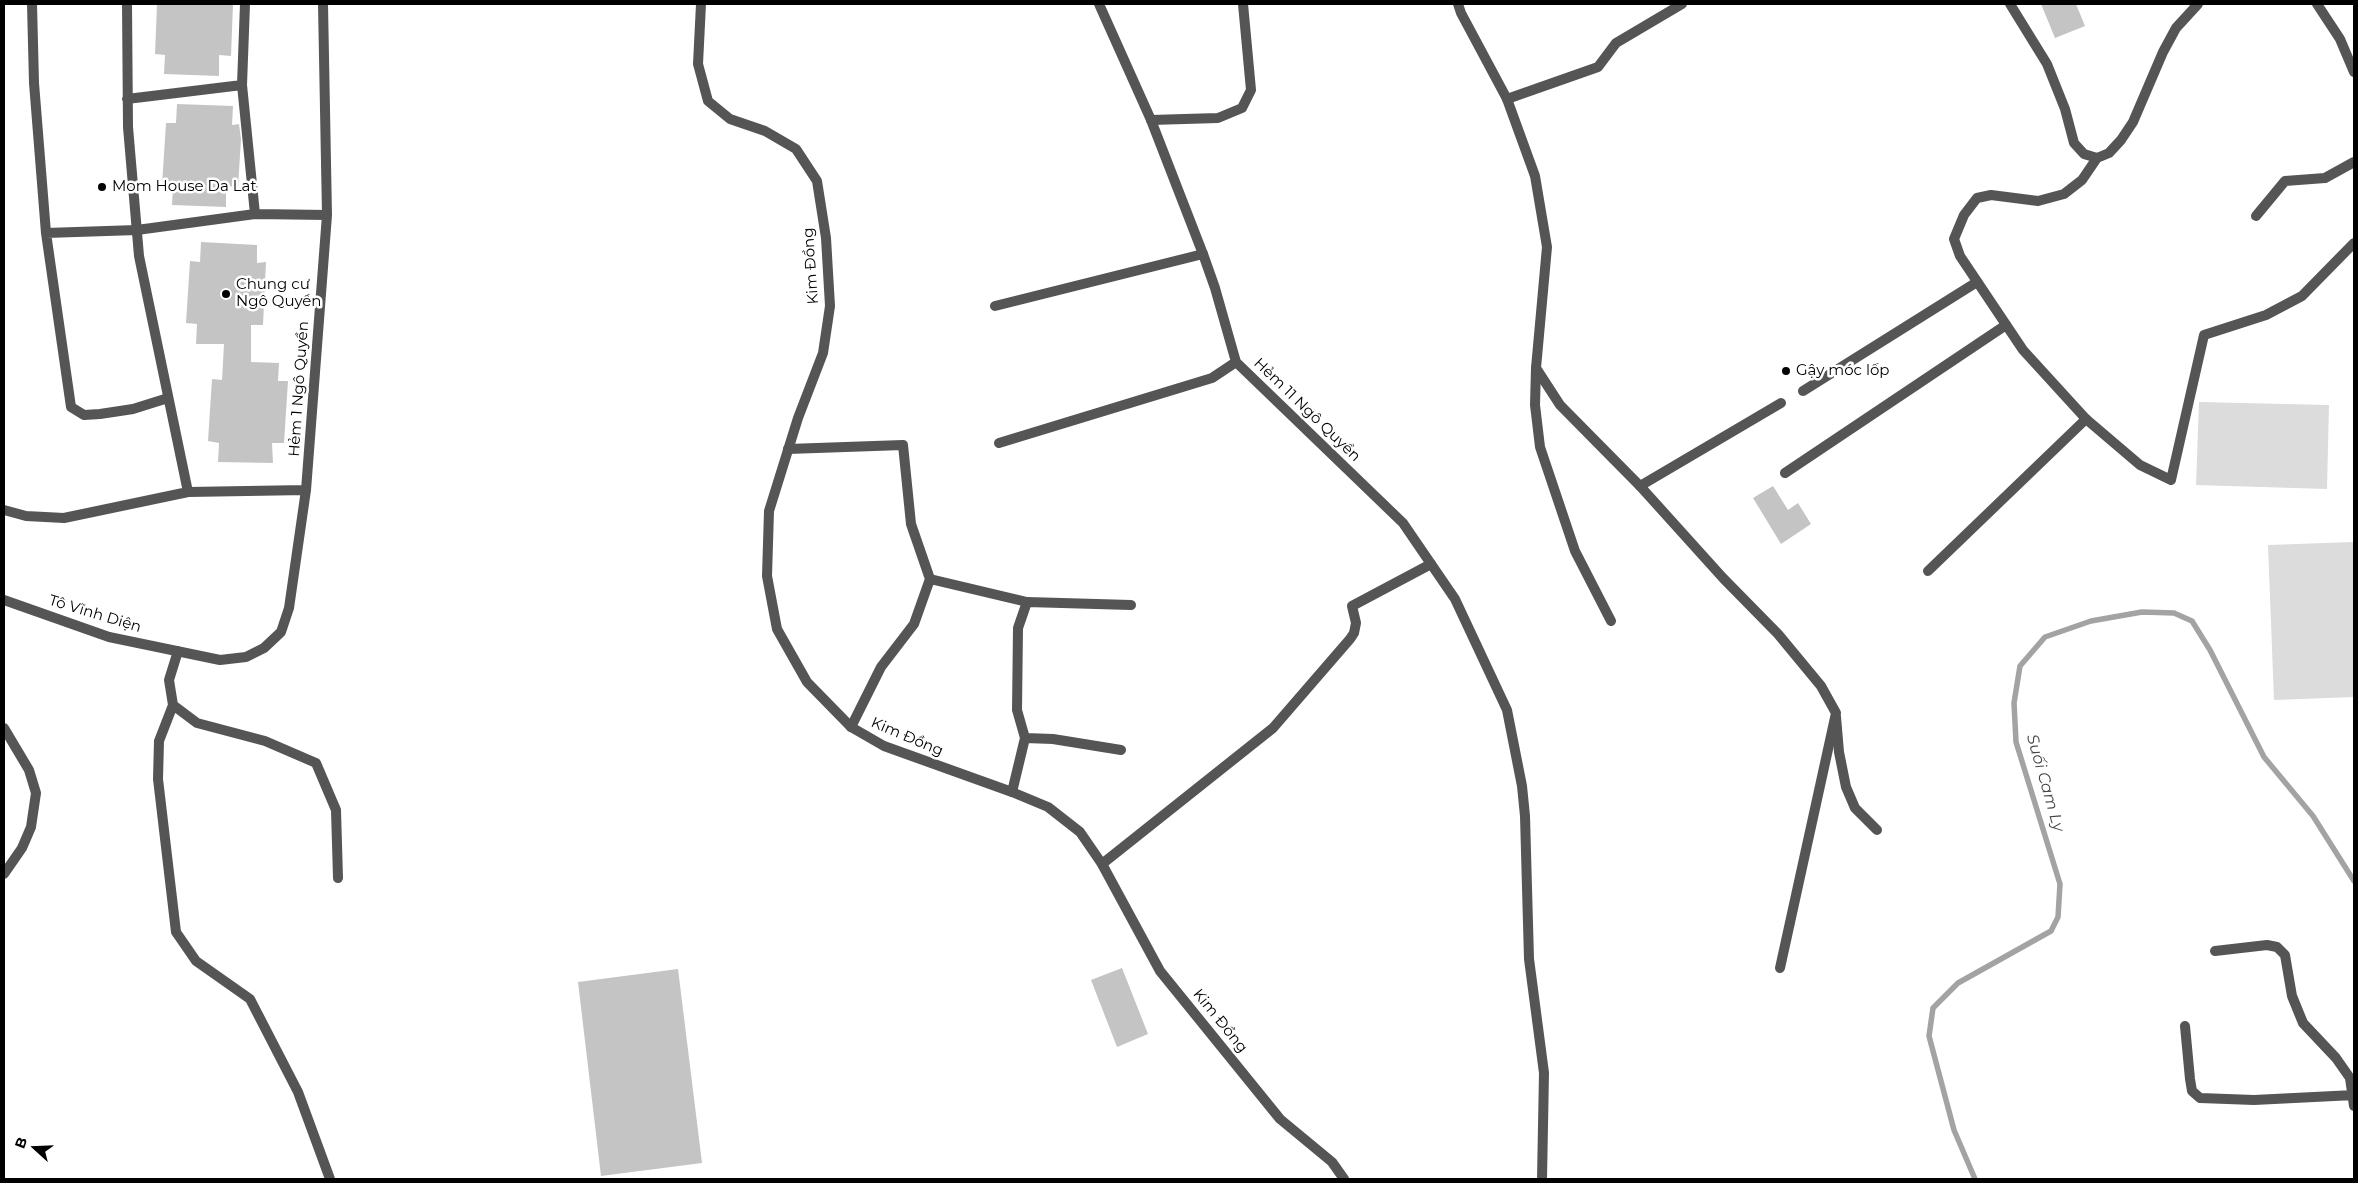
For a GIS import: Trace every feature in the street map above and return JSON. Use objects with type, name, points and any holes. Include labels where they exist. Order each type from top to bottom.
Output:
[{"type":"street","points":[[32,4],[35,92],[46,233],[71,407],[84,415],[100,414],[133,409],[168,398]]},
{"type":"street","points":[[127,4],[128,127],[139,256],[188,492]]},
{"type":"street","points":[[245,4],[242,85],[255,214]]},
{"type":"street","name":"Hẻm 1 Ngô Quyền","points":[[178,651],[220,660],[246,657],[264,648],[281,632],[289,608],[306,490],[327,215],[323,4]]},
{"type":"street","name":"Kim Đồng","points":[[702,4],[698,64],[708,101],[730,119],[765,131],[796,149],[817,181],[826,238],[830,306],[824,354],[788,449],[768,511],[767,576],[777,629],[806,682],[850,727],[884,746],[1012,792],[1048,807],[1080,832],[1102,864],[1160,971],[1280,1119],[1332,1162],[1344,1179]]},
{"type":"street","name":"Hẻm 11 Ngô Quyền","points":[[1099,4],[1151,120],[1203,254],[1215,288],[1236,362],[1403,523],[1455,599],[1507,710],[1522,786],[1528,869],[1529,959],[1544,1073],[1542,1179]]},
{"type":"street","points":[[1151,120],[1218,118],[1242,108],[1251,90],[1243,4]]},
{"type":"street","points":[[1458,4],[1507,99],[1535,176],[1547,246],[1536,368],[1535,405],[1540,447],[1575,551],[1611,621]]},
{"type":"street","points":[[1507,99],[1598,67],[1616,43],[1682,4]]},
{"type":"street","points":[[2010,4],[2048,64],[2065,109],[2074,142],[2084,154],[2097,158]]},
{"type":"street","points":[[2198,4],[2176,28],[2163,52],[2133,122],[2121,140],[2109,153],[2097,158],[2082,180],[2064,194],[2038,201],[1991,195],[1977,198],[1964,215],[1954,239],[1960,256],[2023,350],[2086,419],[2140,464],[2171,480],[2204,335],[2266,316],[2302,296],[2354,243]]},
{"type":"street","points":[[2317,4],[2340,39],[2354,72]]},
{"type":"street","points":[[128,99],[242,85]]},
{"type":"street","points":[[2256,216],[2285,181],[2325,178],[2354,162]]},
{"type":"street","points":[[46,233],[137,230],[255,214],[327,215]]},
{"type":"street","points":[[995,306],[1203,254]]},
{"type":"street","points":[[1803,391],[1977,282]]},
{"type":"street","points":[[1785,473],[2006,325]]},
{"type":"street","points":[[999,443],[1212,378],[1236,362]]},
{"type":"street","points":[[1536,368],[1560,405],[1640,486],[1723,578],[1778,634],[1821,686],[1836,713],[1839,752],[1846,787],[1856,808],[1877,830]]},
{"type":"street","points":[[1640,486],[1781,403]]},
{"type":"street","points":[[1928,571],[2086,419]]},
{"type":"street","points":[[788,449],[904,445],[911,524],[930,579],[914,624],[881,667],[850,727]]},
{"type":"street","points":[[4,510],[26,516],[64,518],[188,492],[306,490]]},
{"type":"street","points":[[1102,864],[1273,728],[1354,633],[1356,623],[1352,606],[1431,564]]},
{"type":"street","points":[[930,579],[1027,602],[1132,605]]},
{"type":"street","name":"Tô Vĩnh Diện","points":[[4,600],[110,637],[178,651]]},
{"type":"street","points":[[1012,792],[1025,738],[1016,710],[1018,628],[1027,602]]},
{"type":"street","points":[[178,651],[169,680],[173,705],[159,741],[158,779],[176,932],[196,962],[250,998],[298,1092],[330,1179]]},
{"type":"street","points":[[173,705],[197,723],[265,741],[316,763],[336,810],[338,878]]},
{"type":"street","points":[[1780,968],[1836,713]]},
{"type":"street","points":[[4,728],[29,770],[36,793],[31,827],[22,848],[4,874]]},
{"type":"street","points":[[1025,738],[1053,739],[1121,750]]},
{"type":"street","points":[[2215,951],[2267,945],[2278,947],[2285,955],[2292,996],[2303,1023],[2336,1058],[2350,1078],[2354,1095],[2354,1106]]},
{"type":"street","points":[[2185,1026],[2192,1091],[2200,1098],[2254,1100],[2354,1095]]},
{"type":"shaded area","points":[[2199,402],[2329,405],[2327,489],[2196,485]]},
{"type":"shaded area","points":[[2354,542],[2354,697],[2274,700],[2268,545]]},
{"type":"building","points":[[157,4],[233,4],[231,56],[219,55],[219,76],[164,74],[165,55],[155,54]]},
{"type":"building","points":[[2041,4],[2076,4],[2085,26],[2055,38]]},
{"type":"building","points":[[177,104],[233,106],[232,125],[239,124],[241,139],[238,187],[226,186],[226,207],[172,205],[173,186],[162,185],[166,123],[176,123]]},
{"type":"building","points":[[201,242],[257,245],[257,263],[266,262],[263,325],[251,325],[251,362],[279,363],[278,381],[288,381],[284,443],[272,443],[273,463],[218,462],[219,443],[208,441],[212,379],[222,380],[224,344],[196,344],[197,324],[186,323],[190,261],[200,262]]},
{"type":"building","points":[[1773,486],[1788,510],[1798,503],[1811,524],[1781,544],[1753,498]]},
{"type":"building","points":[[1122,968],[1148,1034],[1117,1047],[1091,980]]},
{"type":"building","points":[[678,969],[702,1163],[601,1176],[578,982]]},
{"type":"waterway","name":"Suối Cam Ly","points":[[1975,1179],[1954,1130],[1929,1036],[1933,1008],[1958,983],[2051,931],[2058,917],[2060,884],[2016,742],[2014,703],[2020,666],[2045,637],[2091,621],[2142,612],[2174,613],[2192,621],[2210,650],[2264,757],[2313,816],[2354,881]]},
{"type":"place","name":"Mom House Da Lat","points":[[102,187]]},
{"type":"place","name":"Chung cư Ngô Quyền","points":[[226,294]]},
{"type":"place","name":"Gậy móc lốp","points":[[1786,371]]}]
